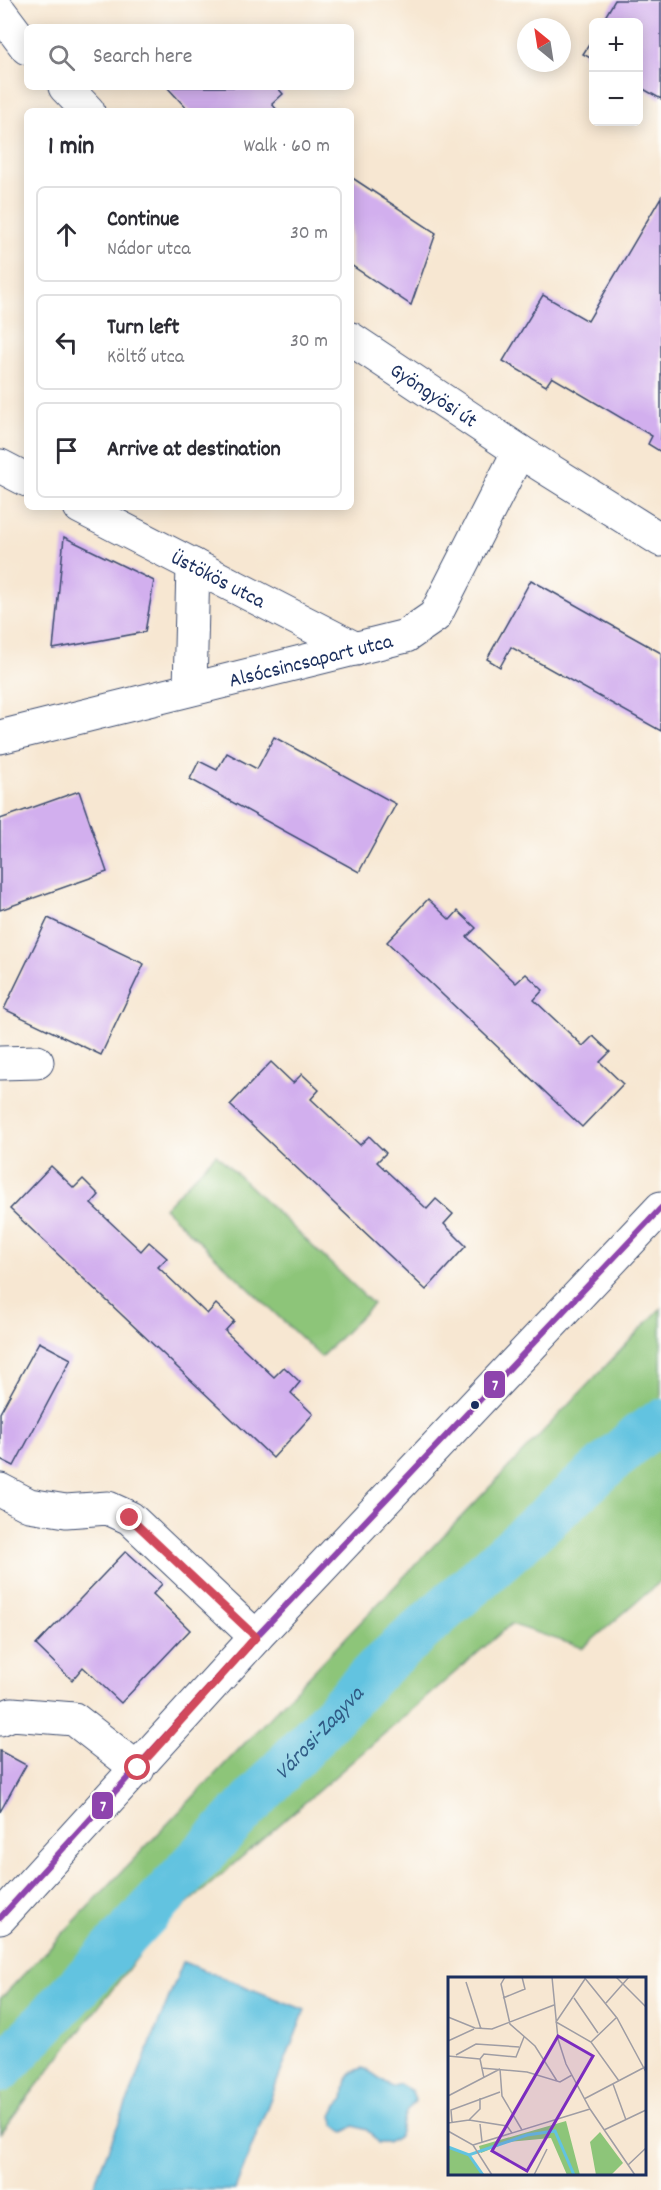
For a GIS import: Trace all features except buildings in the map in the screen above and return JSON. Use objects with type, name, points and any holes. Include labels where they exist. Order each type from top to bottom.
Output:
[{"type":"street","points":[[0,12],[24,44]]},
{"type":"street","points":[[68,90],[85,108]]},
{"type":"street","name":"Gyöngyösi út","points":[[354,341],[519,451],[661,540]]},
{"type":"street","name":"Alsócsincsapart utca","points":[[0,737],[406,636],[435,616],[519,451]]},
{"type":"street","points":[[0,466],[24,478]]},
{"type":"street","name":"Üstökös utca","points":[[86,510],[356,649]]},
{"type":"street","points":[[190,689],[193,565]]},
{"type":"street","points":[[0,1063],[37,1062]]},
{"type":"street","points":[[0,1918],[256,1637],[661,1208]]},
{"type":"street","points":[[0,1490],[29,1505],[66,1511],[108,1508],[130,1518],[256,1637]]},
{"type":"street","points":[[0,1719],[12,1714],[74,1719],[138,1768]]},
{"type":"green space","points":[[216,1154],[373,1304],[321,1357],[164,1208]]},
{"type":"green space","points":[[661,1308],[661,1581],[583,1648],[511,1624],[161,1927],[0,2133],[0,1999]]},
{"type":"water","points":[[183,1962],[305,2010],[235,2190],[92,2190]]},
{"type":"water","points":[[362,2068],[392,2087],[399,2084],[412,2091],[415,2101],[406,2112],[398,2138],[387,2143],[378,2143],[367,2130],[354,2126],[344,2132],[335,2125],[332,2116],[344,2099],[349,2076]]},
{"type":"waterway","name":"Városi-Zagyva","points":[[0,2070],[376,1670],[639,1436],[661,1422]]},
{"type":"transit line","name":"7","points":[[0,1918],[256,1637],[661,1208]]},
{"type":"route","points":[[130,1518],[256,1637],[138,1768]]}]
